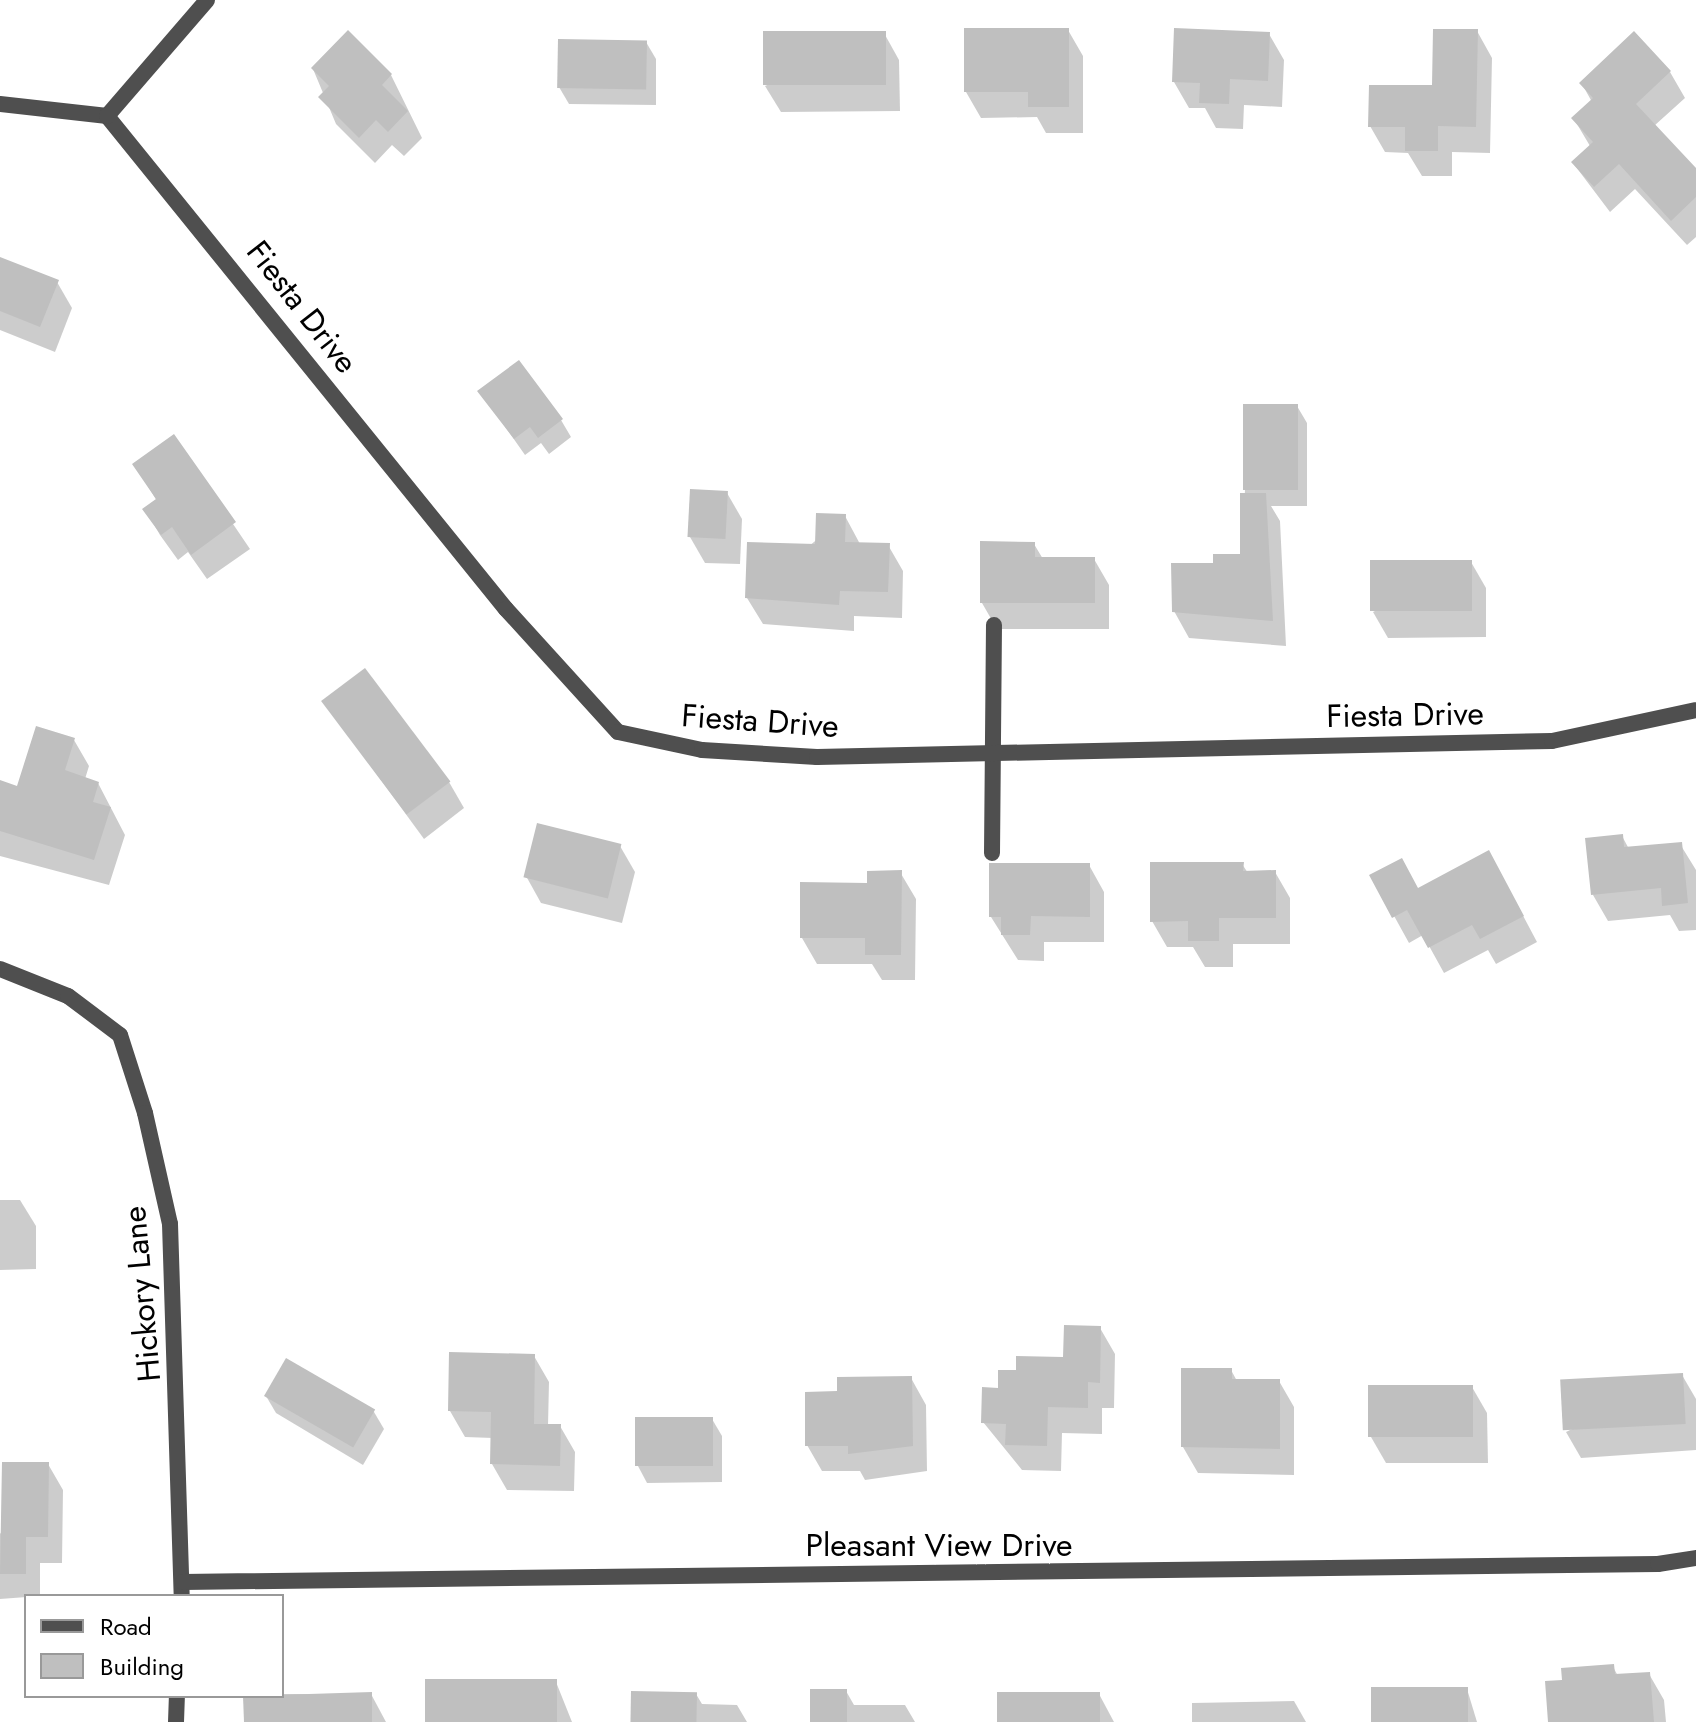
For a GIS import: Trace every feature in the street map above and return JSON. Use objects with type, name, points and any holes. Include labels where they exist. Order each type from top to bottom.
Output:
[{"type":"street","points":[[0,104],[107,116],[207,0]]},
{"type":"street","name":"Fiesta Drive","points":[[107,116],[506,609],[618,732],[702,750],[817,757],[1552,741],[1696,710]]},
{"type":"street","points":[[992,853],[989,752],[994,625]]},
{"type":"street","name":"Hickory Lane","points":[[0,969],[68,996],[120,1035],[145,1113],[170,1224],[182,1589]]},
{"type":"street","name":"Pleasant View Drive","points":[[182,1589],[1658,1564],[1696,1558]]},
{"type":"street","points":[[176,1722],[177,1698]]},
{"type":"building","points":[[964,28],[1069,28],[1069,107],[1028,107],[1028,92],[964,92]]},
{"type":"building","points":[[1174,28],[1270,32],[1268,81],[1230,79],[1229,104],[1199,103],[1200,83],[1172,82]]},
{"type":"building","points":[[1433,29],[1478,29],[1476,127],[1438,126],[1438,151],[1405,151],[1405,127],[1368,127],[1369,85],[1432,85]]},
{"type":"building","points":[[348,30],[392,74],[382,85],[408,111],[388,132],[376,120],[359,138],[318,97],[329,86],[311,68]]},
{"type":"building","points":[[763,31],[886,31],[886,85],[763,85]]},
{"type":"building","points":[[1634,31],[1671,71],[1636,104],[1696,168],[1696,197],[1671,221],[1619,164],[1594,187],[1571,162],[1593,142],[1571,118],[1593,98],[1579,83]]},
{"type":"building","points":[[558,39],[647,41],[646,90],[557,88]]},
{"type":"building","points":[[0,257],[59,280],[40,327],[0,311]]},
{"type":"building","points":[[519,360],[563,419],[538,438],[530,427],[514,439],[477,391]]},
{"type":"building","points":[[1243,404],[1298,404],[1298,490],[1243,490]]},
{"type":"building","points":[[174,434],[236,522],[191,555],[172,527],[161,535],[142,509],[156,499],[132,464]]},
{"type":"building","points":[[690,489],[728,491],[725,539],[687,537]]},
{"type":"building","points":[[1240,493],[1266,493],[1273,621],[1172,612],[1171,563],[1213,563],[1213,554],[1240,554]]},
{"type":"building","points":[[816,513],[846,514],[845,542],[890,543],[888,592],[840,591],[839,605],[745,598],[747,542],[815,544]]},
{"type":"building","points":[[980,541],[1035,542],[1035,557],[1095,557],[1095,603],[980,603]]},
{"type":"building","points":[[1370,560],[1472,560],[1472,611],[1370,611]]},
{"type":"building","points":[[365,668],[450,781],[407,815],[321,701]]},
{"type":"building","points":[[36,726],[75,738],[65,770],[99,782],[93,802],[111,807],[94,860],[0,831],[0,780],[17,786]]},
{"type":"building","points":[[537,823],[621,844],[608,898],[523,877]]},
{"type":"building","points":[[1623,834],[1624,847],[1682,842],[1688,903],[1662,906],[1661,888],[1591,895],[1585,838]]},
{"type":"building","points":[[1489,850],[1524,916],[1480,939],[1472,925],[1428,948],[1407,910],[1392,918],[1369,875],[1402,858],[1418,888]]},
{"type":"building","points":[[1150,862],[1244,862],[1243,871],[1276,870],[1276,918],[1219,918],[1219,941],[1188,941],[1188,921],[1150,922]]},
{"type":"building","points":[[989,863],[1090,863],[1090,917],[1031,916],[1030,935],[1001,935],[1001,917],[989,917]]},
{"type":"building","points":[[902,870],[901,955],[865,955],[865,938],[800,938],[800,882],[867,883],[867,871]]},
{"type":"building","points":[[1064,1325],[1101,1326],[1100,1383],[1088,1382],[1088,1408],[1048,1407],[1047,1446],[1005,1445],[1006,1424],[981,1423],[982,1387],[998,1388],[998,1370],[1016,1370],[1016,1356],[1063,1357]]},
{"type":"building","points":[[449,1352],[535,1354],[534,1424],[561,1424],[560,1466],[490,1464],[491,1412],[448,1411]]},
{"type":"building","points":[[286,1358],[375,1410],[353,1448],[264,1396]]},
{"type":"building","points":[[1181,1368],[1232,1368],[1232,1379],[1280,1379],[1280,1449],[1181,1447]]},
{"type":"building","points":[[1683,1373],[1686,1424],[1563,1430],[1560,1379]]},
{"type":"building","points":[[912,1376],[913,1446],[848,1454],[848,1446],[805,1446],[805,1392],[837,1391],[837,1377]]},
{"type":"building","points":[[1368,1385],[1473,1385],[1473,1437],[1368,1437]]},
{"type":"building","points":[[635,1417],[713,1417],[713,1466],[635,1466]]},
{"type":"building","points":[[2,1462],[49,1462],[48,1537],[26,1537],[26,1574],[0,1574]]},
{"type":"building","points":[[1614,1664],[1615,1674],[1650,1672],[1654,1722],[1548,1722],[1545,1681],[1562,1680],[1561,1668]]},
{"type":"building","points":[[425,1679],[557,1679],[557,1722],[425,1722]]},
{"type":"building","points":[[1371,1687],[1468,1687],[1468,1722],[1371,1722]]},
{"type":"building","points":[[810,1689],[847,1689],[847,1722],[810,1722]]},
{"type":"building","points":[[631,1691],[697,1692],[696,1722],[630,1722]]},
{"type":"building","points":[[372,1692],[372,1722],[244,1722],[243,1698],[284,1698],[284,1695]]},
{"type":"building","points":[[997,1692],[1100,1692],[1100,1722],[997,1722]]}]
